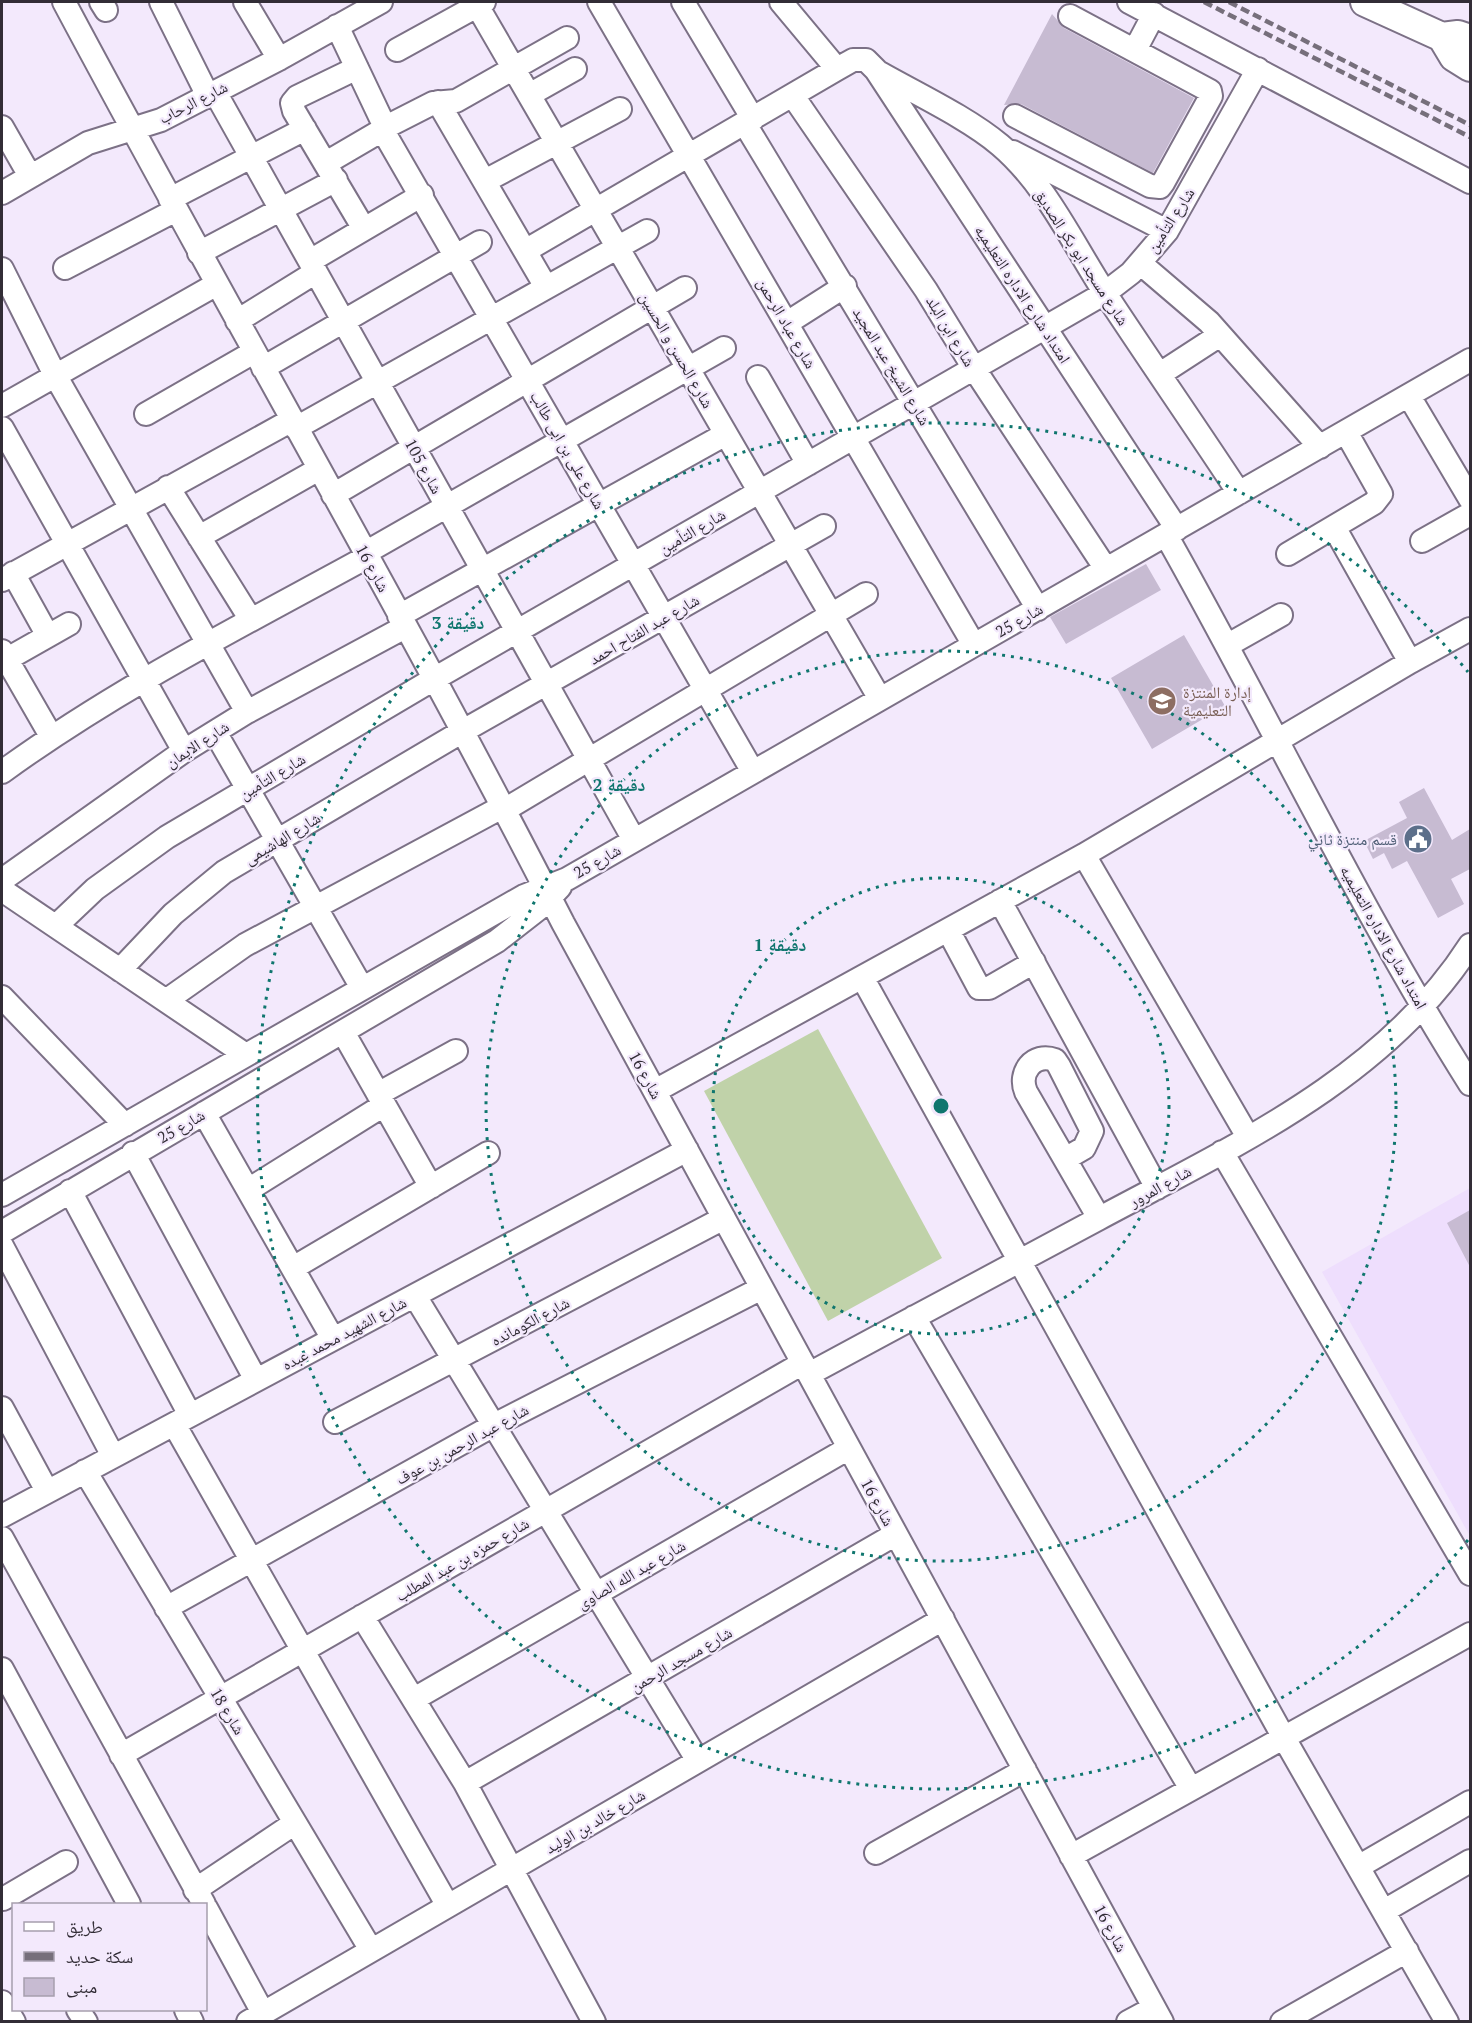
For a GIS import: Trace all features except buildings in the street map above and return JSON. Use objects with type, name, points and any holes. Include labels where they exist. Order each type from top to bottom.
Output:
[{"type":"main road","points":[[1365,2],[1442,37],[1458,35],[1470,39]]},
{"type":"main road","points":[[1442,37],[1454,57],[1470,66]]},
{"type":"street","name":"شارع 16","points":[[64,2],[199,253],[505,808],[547,892],[1158,2015]]},
{"type":"street","name":"شارع 105","points":[[161,2],[212,94],[281,209],[634,840]]},
{"type":"street","points":[[245,2],[279,59]]},
{"type":"street","name":"شارع الرحاب","points":[[2,193],[88,143],[161,120],[279,59],[341,16],[381,2]]},
{"type":"street","name":"شارع عباد الرحمن","points":[[599,2],[974,645]]},
{"type":"street","name":"شارع الشيخ عبد المجيد","points":[[683,2],[749,122],[1038,609]]},
{"type":"street","points":[[781,2],[837,69]]},
{"type":"street","points":[[1129,2],[1470,182]]},
{"type":"street","points":[[397,50],[479,3]]},
{"type":"street","name":"شارع الحسن و الحسين","points":[[479,3],[529,95],[880,699]]},
{"type":"street","points":[[1135,50],[1154,14]]},
{"type":"street","name":"شارع على بن ابى طالب","points":[[341,16],[357,68],[384,121],[382,129],[753,772]]},
{"type":"street","points":[[1015,116],[1150,186],[1160,187],[1211,96],[1210,91],[1070,16]]},
{"type":"street","points":[[199,253],[281,209],[331,172],[382,129],[438,102],[456,101],[567,38]]},
{"type":"street","points":[[525,251],[853,60],[871,65]]},
{"type":"street","name":"شارع مسجد ابو بكر الصديق","points":[[871,65],[1001,146],[1045,197],[1105,293],[1239,493]]},
{"type":"street","name":"امتداد شارع الاداره التعليميه","points":[[871,65],[1046,328],[1171,532],[1277,740],[1422,1008],[1470,1083]]},
{"type":"street","points":[[357,68],[294,100],[293,107],[364,229]]},
{"type":"street","points":[[529,95],[575,69]]},
{"type":"street","name":"شارع التأمين","points":[[56,926],[95,889],[167,837],[434,679],[975,370],[1105,293],[1140,263],[1167,231],[1258,69]]},
{"type":"street","name":"شارع ابن البلد","points":[[793,96],[926,290],[975,370],[1106,570]]},
{"type":"street","points":[[438,102],[546,287]]},
{"type":"street","points":[[485,181],[620,109]]},
{"type":"street","points":[[2,127],[30,176]]},
{"type":"street","points":[[65,268],[251,157],[305,129]]},
{"type":"street","points":[[1001,146],[1167,231]]},
{"type":"street","points":[[237,321],[364,229],[422,195]]},
{"type":"street","points":[[48,636],[7,576],[168,487],[377,382],[647,231]]},
{"type":"street","points":[[146,414],[343,321],[480,242]]},
{"type":"street","points":[[1140,263],[1220,335],[1320,447]]},
{"type":"street","points":[[2,269],[55,375],[247,712]]},
{"type":"street","points":[[2,406],[217,284]]},
{"type":"street","points":[[788,323],[845,286]]},
{"type":"street","points":[[333,495],[685,288]]},
{"type":"street","points":[[1160,374],[1220,335]]},
{"type":"street","points":[[2,772],[51,736],[144,681],[724,348]]},
{"type":"street","name":"شارع 25","points":[[2,1195],[362,988],[547,892],[1470,360]]},
{"type":"street","points":[[758,377],[808,464]]},
{"type":"street","points":[[1409,396],[1470,499]]},
{"type":"street","points":[[2,428],[184,751]]},
{"type":"street","points":[[1288,554],[1374,503],[1382,494],[1346,432]]},
{"type":"street","name":"شارع الايمان","points":[[2,880],[184,751],[247,712],[402,621],[482,570],[726,434]]},
{"type":"street","points":[[200,537],[319,469]]},
{"type":"street","points":[[168,487],[251,620]]},
{"type":"street","points":[[1422,541],[1470,514]]},
{"type":"street","name":"شارع عبد الفتاح احمد","points":[[463,731],[824,526]]},
{"type":"street","points":[[1334,527],[1410,662]]},
{"type":"street","points":[[167,1000],[245,945],[315,906],[505,808],[866,594]]},
{"type":"street","points":[[1228,645],[1281,615]]},
{"type":"street","points":[[51,736],[3,657],[69,624]]},
{"type":"street","points":[[655,1091],[1084,855],[1410,662],[1470,629]]},
{"type":"street","name":"شارع الهاشيمى","points":[[120,970],[181,907],[224,872],[463,731]]},
{"type":"street","points":[[215,732],[362,988]]},
{"type":"street","points":[[1084,855],[1248,1137]]},
{"type":"street","points":[[2,890],[246,1055]]},
{"type":"street","name":"شارع 25","points":[[2,1232],[496,941],[547,892]]},
{"type":"street","points":[[1000,901],[1157,1188]]},
{"type":"street","points":[[948,930],[979,988],[989,988],[1034,962]]},
{"type":"street","name":"شارع المرور","points":[[806,1368],[914,1317],[1248,1137],[1366,1060],[1422,1008],[1470,945]]},
{"type":"street","points":[[862,977],[1021,1260],[1284,1738],[1447,2022]]},
{"type":"street","points":[[2,997],[125,1125]]},
{"type":"street","points":[[343,1032],[431,1187]]},
{"type":"street","points":[[248,1190],[456,1051]]},
{"type":"street","points":[[204,1113],[333,1339]]},
{"type":"street","name":"شارع الشهيد محمد عبده","points":[[2,1516],[687,1150]]},
{"type":"street","points":[[1222,1152],[1470,1574]]},
{"type":"street","points":[[293,1268],[488,1153]]},
{"type":"street","points":[[133,1154],[256,1380]]},
{"type":"street","points":[[1065,1159],[1100,1218]]},
{"type":"street","points":[[70,1191],[252,1562],[448,1906]]},
{"type":"street","name":"شارع الكومانده","points":[[335,1422],[724,1218]]},
{"type":"street","points":[[2,1246],[113,1456]]},
{"type":"street","name":"شارع عبد الرحمن بن عوف","points":[[166,1608],[494,1425],[762,1288]]},
{"type":"street","points":[[416,1296],[698,1761]]},
{"type":"street","points":[[914,1317],[1191,1789]]},
{"type":"street","name":"شارع حمزه بن عبد المطلب","points":[[121,1755],[546,1510],[806,1368]]},
{"type":"street","points":[[2,1408],[47,1491]]},
{"type":"street","name":"شارع عبد الله الصاوى","points":[[414,1700],[849,1448]]},
{"type":"street","name":"شارع 18","points":[[85,1471],[371,1950]]},
{"type":"street","name":"شارع مسجد الرحمن","points":[[465,1783],[896,1534]]},
{"type":"street","points":[[2,1538],[202,1901],[295,1823]]},
{"type":"street","points":[[362,1616],[465,1783],[594,2022]]},
{"type":"street","name":"شارع خالد بن الوليد","points":[[256,2017],[943,1619]]},
{"type":"street","points":[[1071,1856],[1470,1634]]},
{"type":"street","points":[[2,1669],[128,1903]]},
{"type":"street","points":[[876,1854],[1025,1770]]},
{"type":"street","points":[[1358,1867],[1470,1803]]},
{"type":"street","points":[[1384,1911],[1470,1861]]},
{"type":"street","points":[[6,1902],[66,1862]]},
{"type":"street","points":[[207,1912],[256,2017]]},
{"type":"street","points":[[1282,2022],[1407,1951]]},
{"type":"street","points":[[2,2002],[14,2022]]},
{"type":"street","points":[[1128,2022],[1158,2015]]},
{"type":"shaded area","points":[[1470,1188],[1470,1536],[1322,1272]]},
{"type":"green space","points":[[818,1029],[942,1258],[828,1321],[704,1091]]},
{"type":"railway","points":[[1204,2],[1470,137]]},
{"type":"railway","points":[[1229,2],[1470,125]]},
{"type":"place","name":"إدارة المنتزة التعليمية","points":[[1162,701]]},
{"type":"place","name":"قسم منتزة ثاني","points":[[1418,839]]}]
